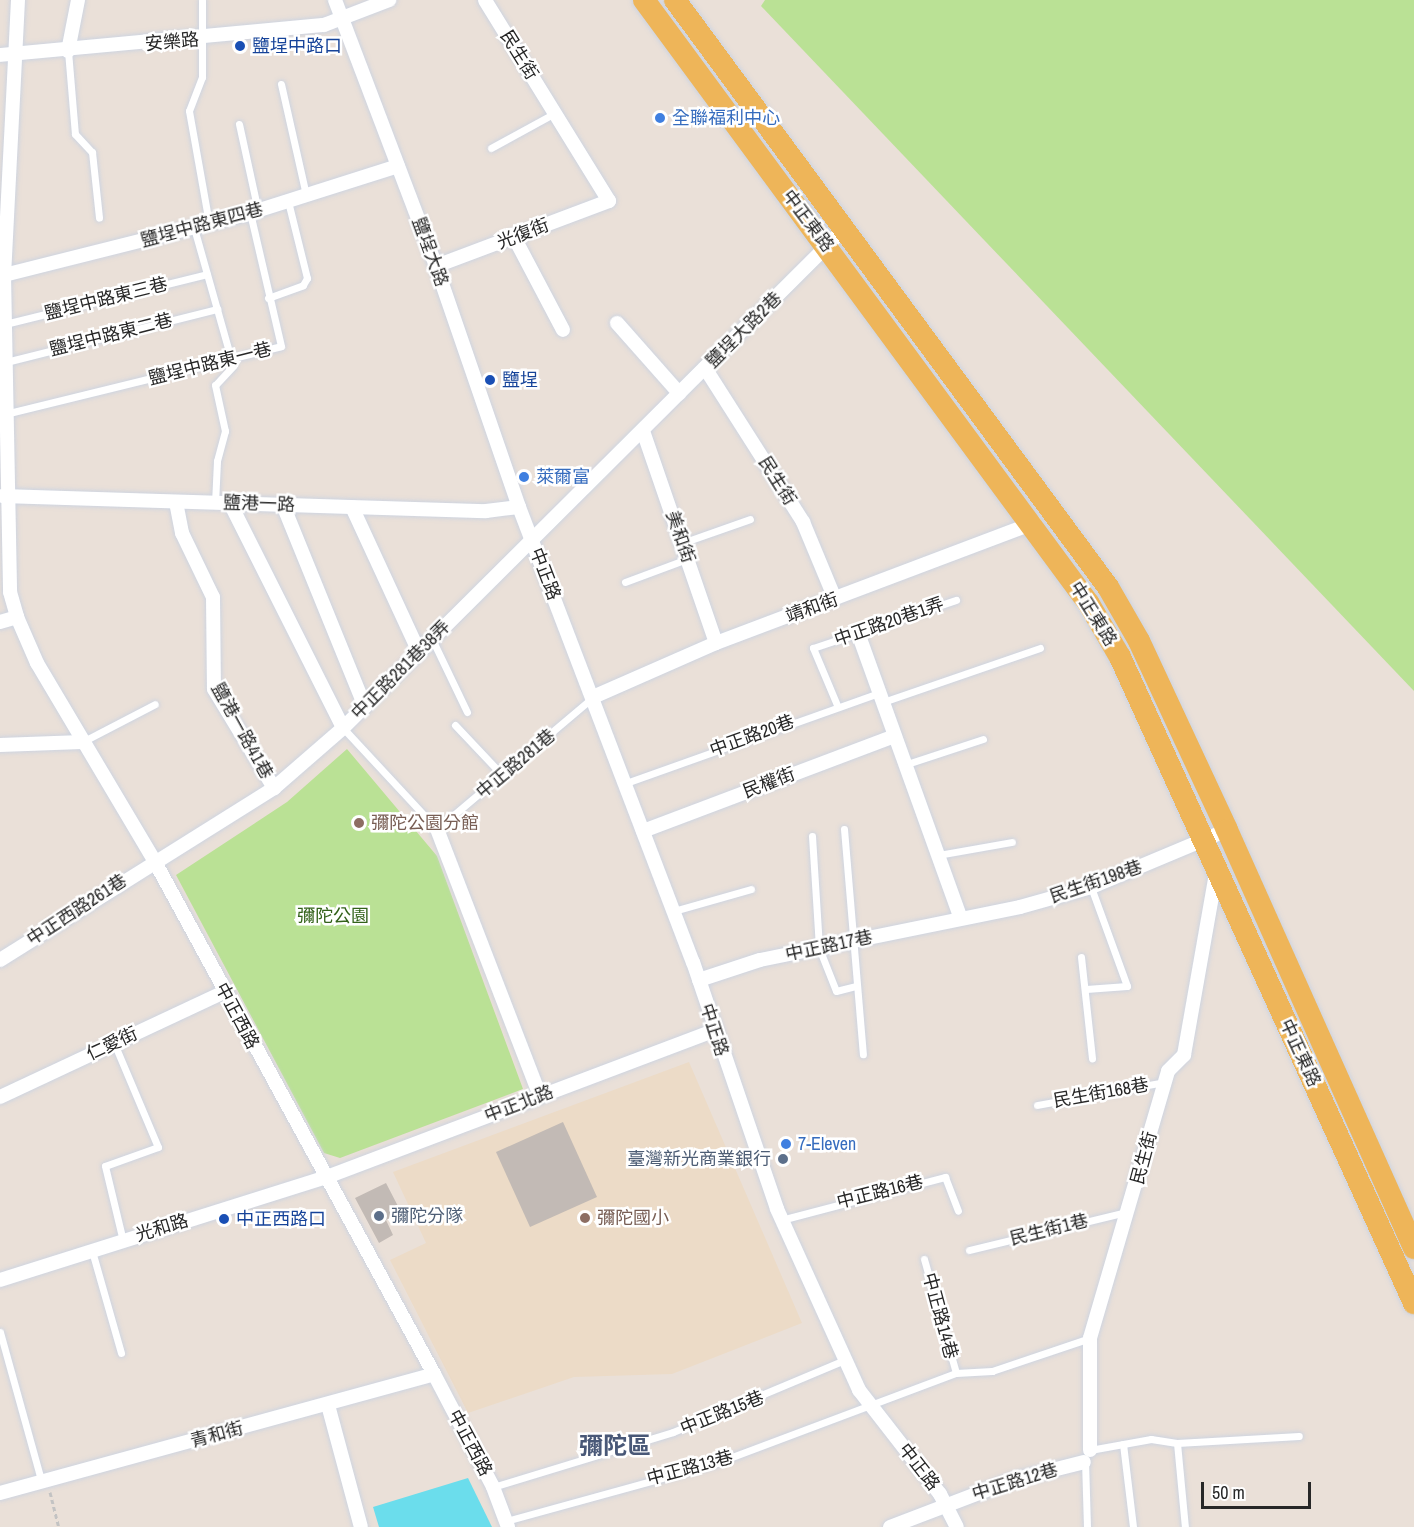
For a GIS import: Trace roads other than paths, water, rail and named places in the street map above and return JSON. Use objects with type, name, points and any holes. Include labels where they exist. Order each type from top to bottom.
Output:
[{"type":"main road","name":"中正東路","points":[[644,0],[1034,523],[1120,657],[1414,1303]]},
{"type":"main road","name":"中正東路","points":[[675,0],[1108,587],[1138,641],[1227,830],[1414,1248]]},
{"type":"street","name":"中正西路","points":[[18,0],[16,55],[6,161],[2,276],[6,362],[5,532],[10,592],[17,617],[82,742],[154,860],[324,1178],[434,1374],[493,1487],[507,1524]]},
{"type":"street","points":[[68,51],[78,0]]},
{"type":"street","name":"鹽埕大路","points":[[335,0],[436,266],[519,507]]},
{"type":"street","name":"安樂路","points":[[0,55],[201,39],[342,19],[389,0]]},
{"type":"street","name":"民生街","points":[[485,0],[609,201]]},
{"type":"street","name":"鹽埕中路東四巷","points":[[2,276],[254,212],[398,166]]},
{"type":"street","name":"光復街","points":[[436,266],[609,201]]},
{"type":"street","name":"鹽埕大路2巷","points":[[643,431],[845,228]]},
{"type":"street","points":[[514,237],[563,330]]},
{"type":"street","points":[[617,323],[679,393]]},
{"type":"street","name":"民生街","points":[[705,368],[803,522],[836,599]]},
{"type":"street","name":"中正路281巷38弄","points":[[343,729],[643,431]]},
{"type":"street","name":"美和街","points":[[643,431],[716,643]]},
{"type":"street","name":"鹽港一路","points":[[5,496],[486,512],[519,507]]},
{"type":"street","name":"鹽港一路41巷","points":[[176,501],[182,533],[213,597],[214,689],[274,788]]},
{"type":"street","points":[[230,503],[343,729]]},
{"type":"street","points":[[283,505],[365,707]]},
{"type":"street","points":[[352,507],[419,652]]},
{"type":"street","name":"中正路","points":[[519,507],[674,911],[699,980],[713,1031],[781,1220],[844,1360],[870,1404],[947,1504],[957,1527]]},
{"type":"street","name":"靖和街","points":[[593,697],[716,643],[1034,523]]},
{"type":"street","points":[[0,622],[17,617]]},
{"type":"street","points":[[858,633],[907,764],[960,917]]},
{"type":"street","name":"中正西路261巷","points":[[0,960],[154,860],[274,788],[343,729]]},
{"type":"street","name":"民權街","points":[[644,831],[895,736]]},
{"type":"street","points":[[0,745],[82,742]]},
{"type":"street","points":[[437,829],[540,1096]]},
{"type":"street","name":"民生街198巷","points":[[960,917],[1020,908],[1091,887],[1227,830]]},
{"type":"street","name":"民生街","points":[[1087,1456],[1090,1338],[1130,1211],[1168,1071],[1184,1055],[1217,871]]},
{"type":"street","name":"中正路17巷","points":[[699,980],[850,940],[960,917]]},
{"type":"street","name":"仁愛街","points":[[0,1097],[224,992]]},
{"type":"street","name":"中正北路","points":[[324,1178],[713,1031]]},
{"type":"street","name":"光和路","points":[[0,1280],[324,1178]]},
{"type":"street","name":"青和街","points":[[0,1493],[434,1374]]},
{"type":"street","points":[[327,1405],[361,1527]]},
{"type":"street","name":"中正路12巷","points":[[890,1527],[1013,1480],[1087,1456]]},
{"type":"lane","points":[[202,0],[201,84],[189,111],[209,223]]},
{"type":"lane","points":[[68,51],[75,134],[92,152],[99,218]]},
{"type":"lane","points":[[281,84],[306,195]]},
{"type":"lane","points":[[491,148],[555,113]]},
{"type":"lane","name":"鹽埕中路東一巷","points":[[4,414],[281,346],[268,298],[239,124]]},
{"type":"lane","points":[[268,298],[303,285],[307,278],[288,201]]},
{"type":"lane","points":[[194,228],[233,372],[215,385],[225,431],[217,461],[215,503]]},
{"type":"lane","name":"鹽埕中路東三巷","points":[[5,324],[207,274]]},
{"type":"lane","name":"鹽埕中路東二巷","points":[[6,362],[217,309]]},
{"type":"lane","points":[[682,543],[750,519]]},
{"type":"lane","points":[[625,582],[687,559]]},
{"type":"lane","name":"中正路20巷1弄","points":[[837,705],[813,648],[956,600]]},
{"type":"lane","points":[[432,639],[467,711]]},
{"type":"lane","name":"中正路20巷","points":[[626,783],[837,705],[881,697],[1040,648]]},
{"type":"lane","name":"中正路281巷","points":[[437,829],[503,776],[593,697]]},
{"type":"lane","points":[[82,742],[155,704]]},
{"type":"lane","points":[[455,725],[503,776]]},
{"type":"lane","name":"中正路281巷38弄","points":[[343,729],[437,829]]},
{"type":"lane","points":[[907,764],[983,739]]},
{"type":"lane","points":[[844,829],[850,940],[863,1054]]},
{"type":"lane","points":[[812,836],[819,948],[836,991],[856,986]]},
{"type":"lane","points":[[938,855],[1011,842]]},
{"type":"lane","points":[[1086,989],[1127,986],[1091,887]]},
{"type":"lane","points":[[674,911],[751,890]]},
{"type":"lane","points":[[1082,957],[1092,1058]]},
{"type":"lane","points":[[114,1044],[158,1147],[105,1166],[123,1241]]},
{"type":"lane","name":"民生街168巷","points":[[1037,1105],[1165,1082]]},
{"type":"lane","name":"中正路16巷","points":[[781,1220],[945,1177],[958,1211]]},
{"type":"lane","name":"民生街1巷","points":[[969,1250],[1130,1211]]},
{"type":"lane","points":[[92,1251],[121,1353]]},
{"type":"lane","name":"中正路14巷","points":[[924,1259],[956,1372]]},
{"type":"lane","points":[[0,1332],[45,1482]]},
{"type":"lane","name":"中正路14巷","points":[[870,1404],[956,1372],[992,1371],[1090,1338]]},
{"type":"lane","name":"中正路15巷","points":[[493,1487],[673,1432],[844,1360]]},
{"type":"lane","name":"中正路13巷","points":[[507,1524],[716,1462],[870,1404]]},
{"type":"lane","points":[[1087,1527],[1087,1456],[1123,1444],[1151,1438],[1177,1443],[1299,1436]]},
{"type":"lane","points":[[1177,1443],[1185,1527]]},
{"type":"lane","points":[[1123,1444],[1133,1527]]},
{"type":"water","points":[[468,1478],[492,1527],[379,1527],[373,1507]]},
{"type":"place","name":"鹽埕中路口","points":[[240,46]]},
{"type":"place","name":"全聯福利中心","points":[[660,118]]},
{"type":"place","name":"鹽埕","points":[[490,380]]},
{"type":"place","name":"萊爾富","points":[[524,477]]},
{"type":"place","name":"彌陀公園分館","points":[[359,823]]},
{"type":"place","name":"7-Eleven","points":[[786,1144]]},
{"type":"place","name":"臺灣新光商業銀行","points":[[783,1159]]},
{"type":"place","name":"彌陀分隊","points":[[379,1216]]},
{"type":"place","name":"彌陀國小","points":[[585,1218]]},
{"type":"place","name":"中正西路口","points":[[224,1219]]},
{"type":"district","name":"彌陀區","points":[[615,1446]]},
{"type":"park label","name":"彌陀公園","points":[[333,916]]}]
